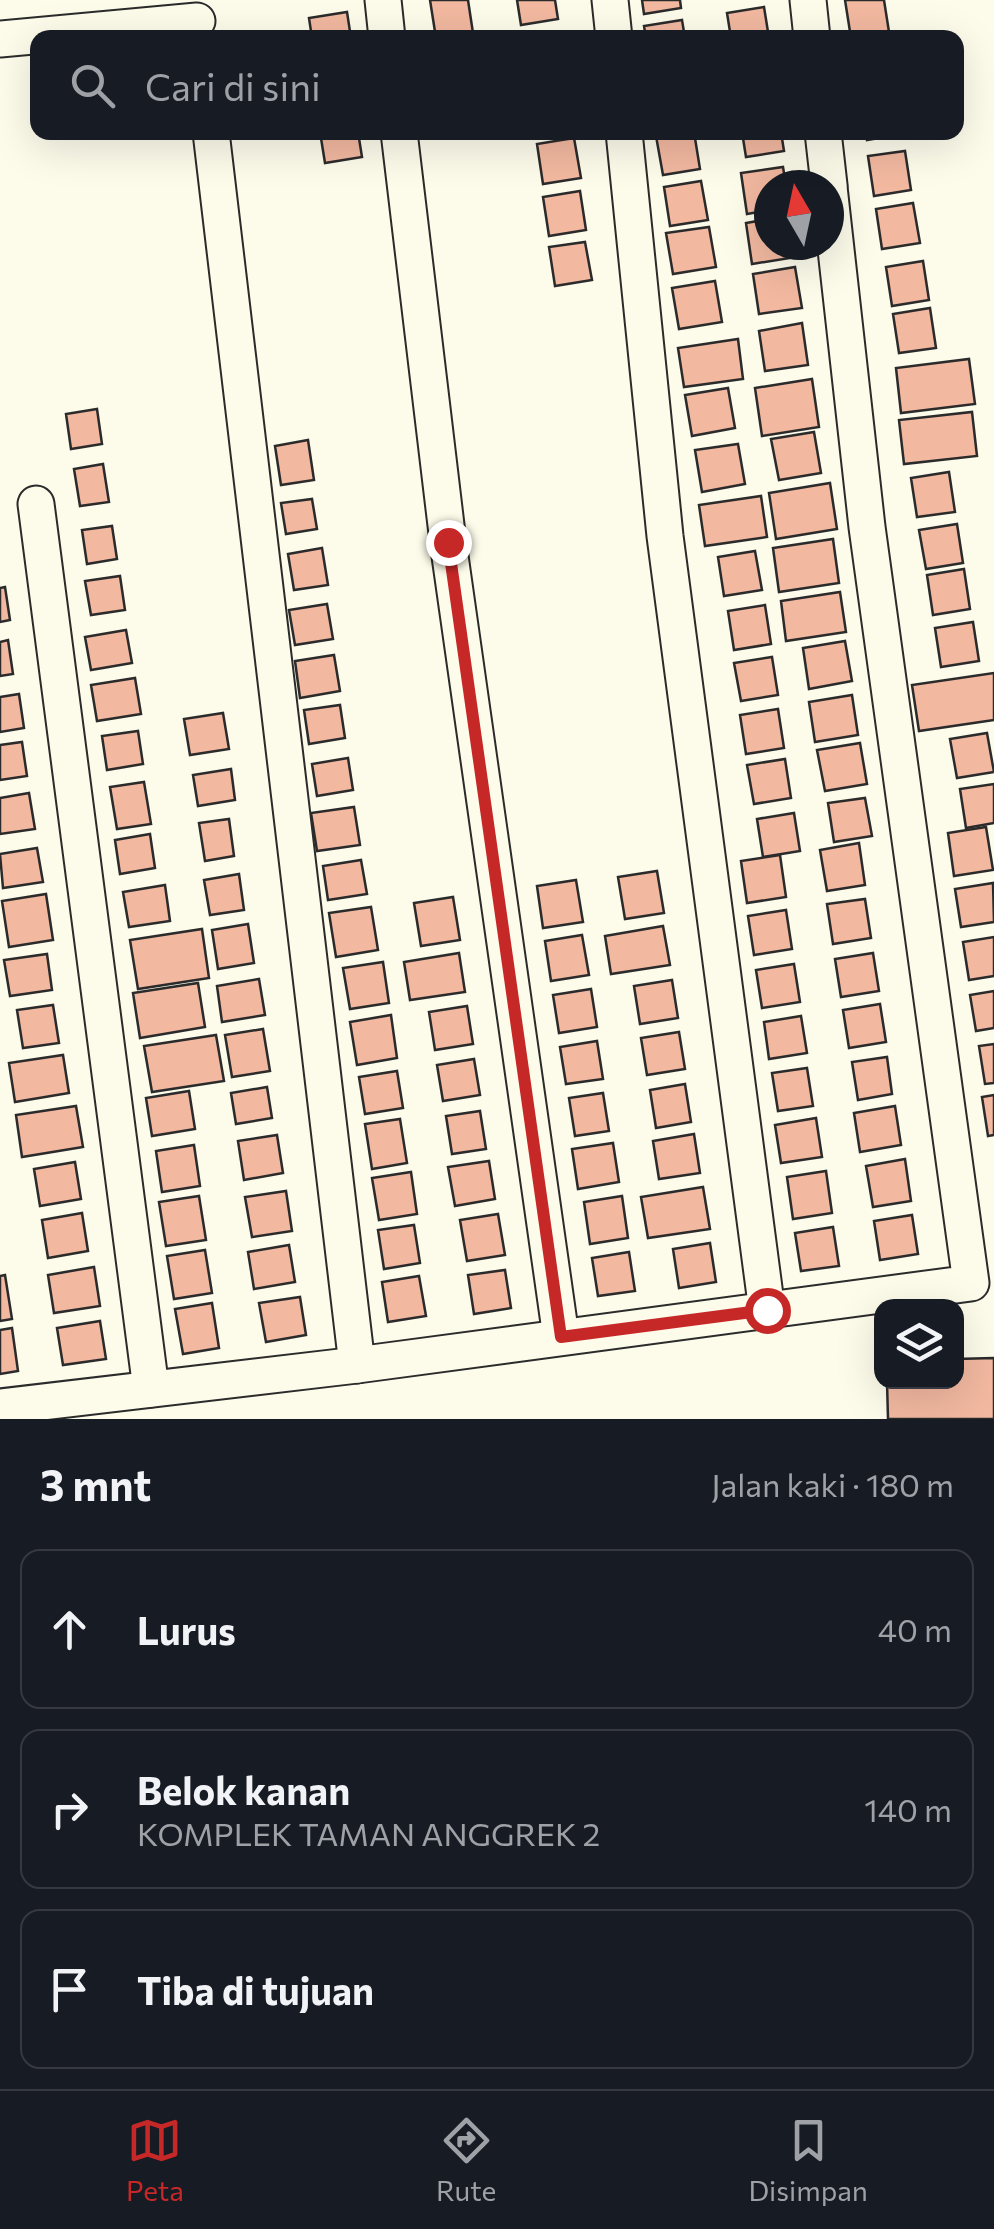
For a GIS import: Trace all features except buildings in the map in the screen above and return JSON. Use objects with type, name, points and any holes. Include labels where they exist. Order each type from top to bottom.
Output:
[{"type":"street","points":[[382,0],[386,30]]},
{"type":"street","points":[[610,0],[613,30]]},
{"type":"street","points":[[808,0],[811,30]]},
{"type":"street","points":[[93,30],[197,20]]},
{"type":"street","points":[[0,39],[30,36]]},
{"type":"street","points":[[212,140],[357,1365]]},
{"type":"street","points":[[400,140],[448,542],[561,1337]]},
{"type":"street","points":[[625,140],[664,536],[767,1310]]},
{"type":"street","points":[[824,140],[827,170]]},
{"type":"street","points":[[0,1408],[971,1283],[867,528],[837,260]]},
{"type":"street","points":[[36,504],[152,1389]]},
{"type":"route","points":[[448,542],[561,1337],[767,1310]]}]
